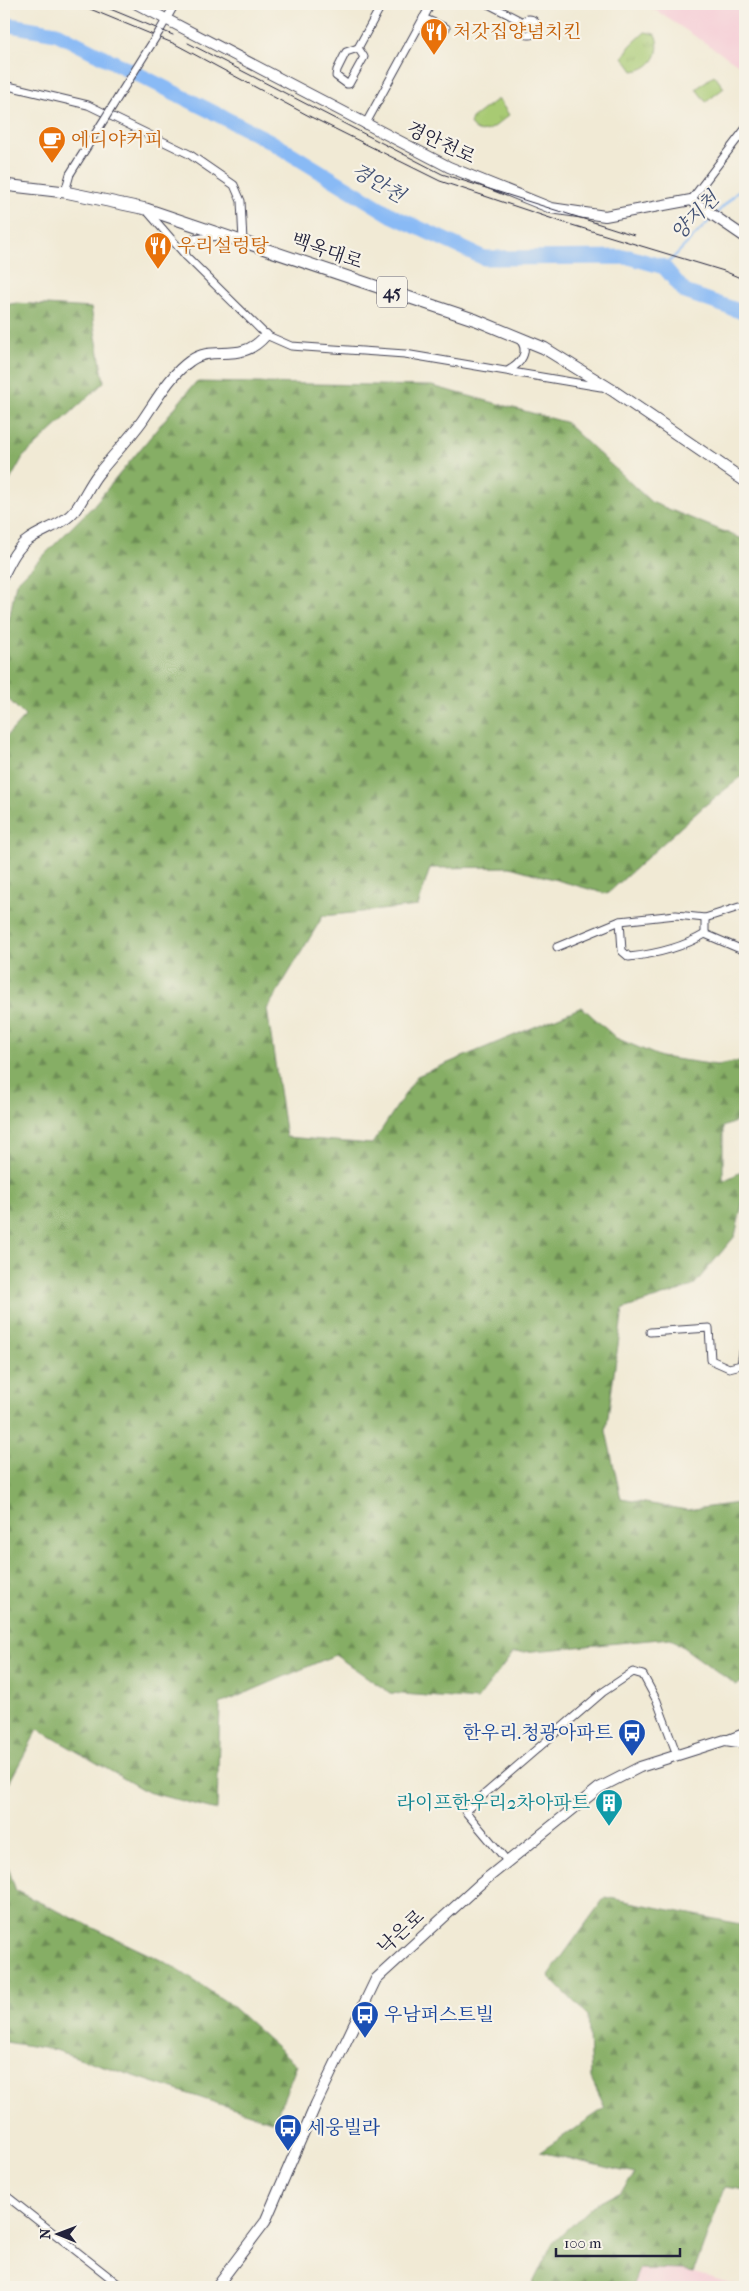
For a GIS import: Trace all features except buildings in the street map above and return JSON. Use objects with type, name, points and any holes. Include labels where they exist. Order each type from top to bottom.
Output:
[{"type":"main road","name":"경안천로","points":[[137,4],[449,167],[551,208],[605,216],[694,203]]},
{"type":"main road","name":"백옥대로","points":[[4,185],[65,192],[146,210],[476,320],[544,348],[612,390],[745,481]]},
{"type":"main road","points":[[694,203],[745,237]]},
{"type":"main road","points":[[4,574],[26,540],[62,522],[75,510],[97,475],[126,443],[167,386],[188,362],[204,355],[243,352],[258,344],[266,335]]},
{"type":"main road","name":"낙은로","points":[[216,2287],[265,2222],[316,2104],[376,1979],[480,1884],[599,1788],[640,1767],[725,1740],[745,1743]]},
{"type":"street","points":[[65,192],[70,174],[175,4]]},
{"type":"street","points":[[358,48],[364,57],[350,84],[347,84],[336,76],[336,70],[346,52],[358,48],[382,4]]},
{"type":"street","points":[[365,124],[432,4]]},
{"type":"street","points":[[488,4],[523,22],[535,18],[538,25],[534,31],[527,35],[520,29],[523,22]]},
{"type":"street","points":[[424,18],[446,28]]},
{"type":"street","points":[[518,41],[524,33]]},
{"type":"street","points":[[4,85],[88,105],[189,154],[234,184],[241,201],[243,241]]},
{"type":"street","points":[[694,203],[745,130]]},
{"type":"street","points":[[146,210],[186,257],[266,335],[291,346],[405,354],[583,382],[612,390]]},
{"type":"street","points":[[186,257],[185,249],[188,242],[228,236]]},
{"type":"street","points":[[509,370],[519,363],[525,349],[515,336]]},
{"type":"street","points":[[557,947],[620,921],[676,915],[704,918],[739,907],[745,907]]},
{"type":"street","points":[[704,918],[705,934]]},
{"type":"street","points":[[620,921],[622,951],[629,957],[649,955],[689,944],[705,934]]},
{"type":"street","points":[[705,934],[745,950]]},
{"type":"street","points":[[650,1332],[709,1328],[711,1360],[729,1368],[741,1365],[745,1340]]},
{"type":"street","points":[[508,1862],[465,1811],[603,1692],[633,1672],[643,1676],[657,1701],[677,1756]]},
{"type":"street","points":[[725,1740],[745,1732]]},
{"type":"street","points":[[4,2194],[122,2287]]},
{"type":"shaded area","points":[[646,4],[745,4],[745,69]]},
{"type":"shaded area","points":[[639,2269],[683,2270],[745,2287],[632,2287]]},
{"type":"green space","points":[[645,32],[655,34],[658,47],[657,53],[646,67],[633,71],[623,57],[630,46]]},
{"type":"green space","points":[[714,75],[724,88],[706,102],[696,89]]},
{"type":"green space","points":[[496,100],[499,100],[509,115],[490,130],[479,131],[475,129],[470,124],[472,118]]},
{"type":"green space","points":[[17,303],[91,308],[104,382],[23,457],[4,491],[4,305]]},
{"type":"green space","points":[[196,382],[432,386],[565,422],[651,502],[745,540],[745,774],[703,807],[607,894],[510,867],[430,868],[418,906],[323,916],[267,1009],[286,1137],[372,1144],[417,1076],[582,1007],[616,1038],[661,1057],[717,1065],[745,1060],[745,1118],[723,1127],[723,1181],[745,1170],[745,1192],[735,1236],[693,1286],[623,1309],[606,1431],[621,1499],[687,1510],[745,1502],[745,1680],[736,1685],[670,1638],[513,1653],[477,1700],[390,1693],[335,1655],[220,1704],[217,1810],[147,1792],[38,1729],[4,1792],[4,739],[25,716],[4,695],[4,647],[16,583],[93,506]]},
{"type":"green space","points":[[4,1855],[16,1891],[169,1964],[228,2003],[297,2065],[274,2122],[55,2050],[6,2042],[4,2037]]},
{"type":"green space","points":[[605,1897],[745,1925],[745,2190],[725,2187],[693,2273],[683,2270],[639,2269],[632,2287],[531,2287],[552,2244],[591,2207],[621,2191],[635,2174],[540,2152],[605,2108],[591,2078],[588,2016],[548,1976]]},
{"type":"waterway","name":"경안천","points":[[4,24],[56,33],[270,141],[393,216],[484,258],[629,257],[664,267],[685,292],[745,313]]},
{"type":"waterway","name":"양지천","points":[[717,213],[745,184]]},
{"type":"waterway","name":"양지천","points":[[664,267],[713,217]]},
{"type":"tram line","points":[[78,4],[175,44],[311,117],[440,181],[562,222],[724,271],[745,280]]},
{"type":"tram line","points":[[98,4],[173,35]]},
{"type":"tram line","points":[[188,43],[442,174],[634,235]]},
{"type":"place","name":"처갓집양념치킨","points":[[434,56]]},
{"type":"place","name":"에디야커피","points":[[52,164]]},
{"type":"place","name":"우리설렁탕","points":[[158,270]]},
{"type":"place","name":"한우리.청광아파트","points":[[632,1757]]},
{"type":"place","name":"라이프한우리2차아파트","points":[[609,1827]]},
{"type":"place","name":"우남퍼스트빌","points":[[365,2039]]},
{"type":"place","name":"세웅빌라","points":[[288,2152]]}]
